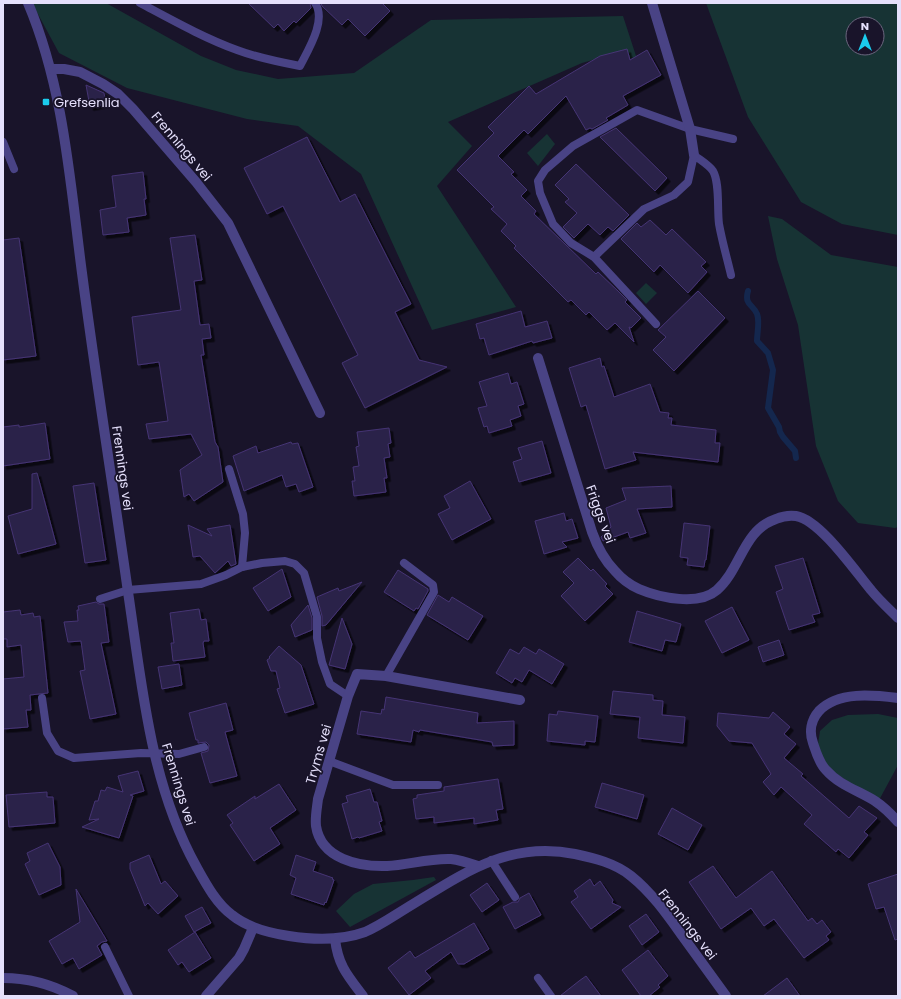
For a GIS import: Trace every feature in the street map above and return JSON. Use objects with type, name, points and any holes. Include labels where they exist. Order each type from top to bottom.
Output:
[{"type":"street","name":"Frennings vei","points":[[28,3],[36,23],[50,69],[62,122],[99,395],[144,706],[155,754],[169,804],[180,832],[201,876],[222,906],[241,922],[253,928],[270,933],[291,937],[335,939],[352,936],[380,925],[478,866],[491,860],[526,851],[565,852],[586,856],[617,867],[631,876],[656,900],[726,996]]},
{"type":"street","points":[[652,3],[690,129],[694,155]]},
{"type":"street","name":"Frennings vei","points":[[50,69],[64,69],[80,72],[118,94],[133,109],[196,182],[228,223],[320,413]]},
{"type":"street","name":"Friggs vei","points":[[538,358],[592,532],[599,550],[614,570],[626,581],[638,588],[659,595],[694,600],[708,595],[716,591],[725,583],[752,536],[760,527],[771,520],[785,516],[797,516],[812,524],[823,533],[872,591],[898,618]]},
{"type":"street","name":"Tryms vei","points":[[478,866],[452,859],[388,866],[368,866],[340,858],[328,851],[316,828],[316,813],[329,761],[348,696],[357,674],[386,676],[520,700]]},
{"type":"street","points":[[898,698],[883,696],[858,696],[842,698],[827,704],[818,713],[812,723],[811,737],[815,751],[826,770],[837,780],[876,802],[891,814],[898,822]]},
{"type":"street","points":[[206,996],[239,958],[253,928]]},
{"type":"street","points":[[335,939],[336,948],[342,967],[363,996]]},
{"type":"street","points":[[3,978],[37,981],[60,992],[73,996]]},
{"type":"lane","points":[[140,3],[212,40],[238,51],[265,59],[300,66],[313,41],[318,27],[319,15],[315,3]]},
{"type":"lane","points":[[656,324],[594,256],[571,243],[553,224],[540,193],[538,181],[545,170],[573,146],[637,110],[690,129],[733,139]]},
{"type":"lane","points":[[3,142],[14,169]]},
{"type":"lane","points":[[594,256],[644,209],[674,195],[688,182],[694,155],[713,171],[717,186],[719,225],[731,275]]},
{"type":"lane","points":[[229,470],[243,514],[245,533],[242,567]]},
{"type":"lane","points":[[100,599],[128,590],[201,584],[226,576],[242,567],[262,563],[285,561],[295,564],[304,573],[317,617],[317,638],[322,662],[330,684],[348,696]]},
{"type":"lane","points":[[386,676],[434,592],[432,585],[404,564]]},
{"type":"lane","points":[[42,698],[47,733],[58,751],[74,758],[141,753],[179,754],[204,746]]},
{"type":"lane","points":[[329,761],[393,785],[438,785]]},
{"type":"lane","points":[[491,860],[514,897]]},
{"type":"lane","points":[[104,947],[129,996]]},
{"type":"lane","points":[[538,978],[551,996]]},
{"type":"green space","points":[[32,3],[106,3],[201,56],[236,70],[278,79],[354,73],[431,20],[623,16],[637,59],[610,55],[582,63],[448,122],[472,146],[437,186],[516,307],[432,330],[361,174],[298,126],[247,119],[127,88],[59,53]]},
{"type":"green space","points":[[706,3],[898,3],[898,235],[842,224],[801,202],[748,117]]},
{"type":"green space","points":[[547,134],[555,144],[538,166],[527,153]]},
{"type":"green space","points":[[768,216],[782,219],[831,255],[898,267],[898,527],[895,528],[858,523],[838,501],[816,446],[798,325],[777,259]]},
{"type":"green space","points":[[646,283],[657,293],[646,304],[636,293]]},
{"type":"green space","points":[[878,714],[898,718],[898,765],[878,802],[824,765],[817,750],[820,731],[832,720],[848,715]]},
{"type":"green space","points":[[434,877],[436,880],[350,927],[336,911],[354,894],[373,884]]},
{"type":"building","points":[[248,3],[310,3],[311,8],[296,23],[294,21],[284,31],[278,24],[274,28]]},
{"type":"building","points":[[321,3],[382,3],[390,11],[365,36],[348,19],[342,25],[322,6]]},
{"type":"building","points":[[627,49],[630,60],[647,50],[661,75],[623,96],[628,105],[606,118],[608,120],[592,129],[590,128],[586,130],[566,96],[528,134],[524,130],[498,156],[514,172],[511,174],[527,190],[521,196],[536,211],[534,214],[596,274],[598,272],[618,291],[627,300],[625,302],[641,318],[631,328],[629,327],[634,342],[615,323],[607,330],[589,312],[586,315],[571,300],[568,302],[514,248],[516,246],[501,231],[507,224],[491,209],[494,207],[457,170],[494,133],[488,127],[529,86],[536,94],[600,56]]},
{"type":"building","points":[[86,85],[104,93],[106,104],[90,107]]},
{"type":"building","points":[[616,128],[667,178],[655,191],[600,137]]},
{"type":"building","points":[[307,137],[340,202],[355,194],[411,304],[395,312],[419,360],[447,367],[365,408],[342,363],[358,355],[283,206],[267,214],[244,168]]},
{"type":"building","points":[[576,164],[629,215],[613,231],[608,227],[600,235],[588,224],[574,238],[563,227],[577,213],[565,202],[569,199],[555,185]]},
{"type":"building","points":[[143,172],[146,215],[127,218],[129,232],[103,235],[100,210],[116,207],[112,176]]},
{"type":"building","points":[[650,220],[666,235],[672,229],[706,262],[701,266],[707,272],[688,293],[660,265],[654,272],[621,239],[637,223],[641,227]]},
{"type":"building","points":[[195,235],[202,280],[194,281],[200,325],[209,324],[211,338],[202,339],[204,355],[201,355],[223,482],[194,501],[189,494],[184,497],[180,470],[202,455],[191,434],[149,439],[146,424],[168,421],[159,362],[138,365],[132,317],[181,310],[170,238]]},
{"type":"building","points":[[19,238],[36,356],[3,360],[3,240]]},
{"type":"building","points":[[698,291],[725,318],[674,371],[653,350],[666,337],[658,330]]},
{"type":"building","points":[[521,311],[525,327],[547,321],[552,338],[533,343],[532,341],[489,355],[484,338],[480,339],[476,324]]},
{"type":"building","points":[[600,358],[614,397],[650,384],[660,412],[669,413],[668,418],[672,418],[671,425],[716,430],[715,443],[720,443],[718,462],[633,452],[636,460],[605,469],[586,405],[581,407],[569,368]]},
{"type":"building","points":[[508,373],[511,384],[517,382],[524,404],[518,406],[521,416],[510,420],[512,426],[489,433],[487,426],[484,427],[478,408],[487,406],[479,382]]},
{"type":"building","points":[[45,423],[50,459],[3,466],[3,427],[19,425],[19,427]]},
{"type":"building","points":[[389,428],[391,443],[388,444],[390,457],[384,458],[387,478],[384,478],[386,492],[354,496],[352,481],[355,481],[353,467],[359,466],[356,447],[359,446],[357,432]]},
{"type":"building","points":[[542,441],[551,473],[519,482],[513,462],[522,459],[518,448]]},
{"type":"building","points":[[291,442],[292,444],[298,443],[313,487],[299,492],[296,484],[286,487],[282,475],[244,491],[233,456],[256,446],[258,453]]},
{"type":"building","points":[[37,473],[56,544],[18,554],[8,516],[32,509],[32,474]]},
{"type":"building","points":[[470,481],[491,519],[452,540],[438,514],[450,508],[444,496]]},
{"type":"building","points":[[94,483],[106,560],[85,563],[73,486]]},
{"type":"building","points":[[671,486],[672,507],[637,509],[646,533],[630,538],[628,532],[603,541],[601,537],[611,527],[606,508],[626,500],[622,488]]},
{"type":"building","points":[[564,513],[566,521],[572,519],[578,538],[562,542],[567,547],[544,554],[535,521]]},
{"type":"building","points":[[684,523],[710,526],[704,567],[687,565],[688,558],[680,557]]},
{"type":"building","points":[[188,525],[212,536],[207,529],[230,525],[236,564],[231,566],[228,561],[215,573],[200,556],[193,557]]},
{"type":"building","points":[[578,558],[591,571],[593,569],[607,584],[605,586],[613,594],[585,621],[561,596],[574,583],[563,572]]},
{"type":"building","points":[[803,558],[820,613],[812,615],[815,622],[789,630],[776,592],[783,589],[775,566]]},
{"type":"building","points":[[282,569],[291,597],[268,611],[253,588]]},
{"type":"building","points":[[398,570],[428,589],[418,609],[416,608],[414,611],[384,592]]},
{"type":"building","points":[[362,582],[326,625],[322,626],[322,616],[317,597],[338,588],[339,591]]},
{"type":"building","points":[[438,595],[449,602],[452,597],[483,616],[468,640],[427,615]]},
{"type":"building","points":[[96,602],[99,604],[104,604],[109,642],[101,643],[116,714],[90,719],[80,671],[85,670],[81,641],[68,642],[64,622],[78,621],[78,606]]},
{"type":"building","points":[[308,605],[312,618],[312,630],[295,637],[291,625]]},
{"type":"building","points":[[732,607],[749,640],[722,653],[705,621]]},
{"type":"building","points":[[199,609],[201,620],[206,619],[209,641],[204,641],[203,643],[205,657],[173,661],[171,643],[174,643],[170,613]]},
{"type":"building","points":[[20,610],[21,615],[33,613],[34,617],[40,616],[48,693],[30,695],[31,710],[26,710],[28,727],[3,729],[3,679],[24,677],[21,645],[7,647],[7,639],[3,639],[3,612]]},
{"type":"building","points":[[637,611],[681,624],[676,642],[665,640],[662,651],[629,642]]},
{"type":"building","points":[[342,618],[352,644],[345,669],[329,665]]},
{"type":"building","points":[[779,640],[784,655],[763,662],[758,647]]},
{"type":"building","points":[[279,646],[301,665],[314,704],[285,713],[277,689],[280,688],[276,671],[271,671],[267,660]]},
{"type":"building","points":[[524,647],[536,654],[539,649],[564,664],[552,684],[529,670],[522,682],[515,678],[512,683],[496,673],[510,649],[519,654]]},
{"type":"building","points":[[179,664],[182,685],[162,689],[158,667]]},
{"type":"building","points":[[613,691],[653,695],[653,700],[663,701],[662,715],[685,717],[683,743],[638,738],[640,717],[610,714]]},
{"type":"building","points":[[386,697],[478,713],[477,723],[514,721],[514,745],[493,746],[492,742],[420,730],[419,732],[413,730],[411,742],[357,734],[361,711],[381,714],[382,709],[384,710]]},
{"type":"building","points":[[226,703],[233,730],[225,732],[237,776],[210,783],[201,753],[208,751],[209,745],[206,742],[198,743],[198,740],[196,740],[189,713]]},
{"type":"building","points":[[558,711],[598,716],[595,742],[585,741],[585,745],[547,741],[549,714],[557,715]]},
{"type":"building","points":[[773,712],[790,727],[784,734],[796,744],[784,758],[803,774],[801,776],[849,818],[859,806],[877,818],[864,832],[868,835],[849,858],[838,849],[836,852],[804,824],[812,815],[781,787],[774,795],[763,782],[771,774],[752,743],[729,741],[717,726],[718,713],[769,718]]},
{"type":"building","points":[[138,771],[144,791],[130,795],[133,796],[119,838],[82,827],[99,819],[89,820],[95,801],[98,801],[101,790],[105,791],[107,787],[123,792],[118,776]]},
{"type":"building","points":[[498,779],[503,809],[496,810],[498,820],[474,824],[474,818],[434,823],[434,817],[416,819],[413,799],[417,798],[417,795],[444,791],[444,787]]},
{"type":"building","points":[[602,783],[644,795],[637,819],[595,807]]},
{"type":"building","points":[[279,784],[296,810],[270,828],[280,844],[254,861],[230,825],[233,823],[227,815],[255,796],[255,799]]},
{"type":"building","points":[[370,789],[374,802],[377,802],[382,821],[379,822],[382,831],[352,839],[342,804],[348,802],[346,796]]},
{"type":"building","points":[[47,792],[47,797],[53,797],[55,823],[9,827],[6,795]]},
{"type":"building","points":[[672,808],[702,825],[688,850],[658,834]]},
{"type":"building","points":[[48,843],[60,867],[61,885],[39,895],[25,864],[30,861],[27,853]]},
{"type":"building","points":[[149,855],[161,884],[165,881],[178,896],[158,914],[148,903],[145,906],[130,869],[130,863]]},
{"type":"building","points":[[296,855],[316,862],[313,871],[333,878],[332,879],[334,880],[324,905],[291,894],[296,878],[290,875]]},
{"type":"building","points":[[713,866],[736,898],[772,871],[808,921],[812,918],[817,924],[822,920],[831,932],[826,936],[829,940],[804,958],[774,919],[764,926],[751,908],[721,929],[689,882]]},
{"type":"building","points":[[898,874],[898,939],[895,940],[884,907],[876,909],[868,884]]},
{"type":"building","points":[[590,879],[594,886],[600,881],[613,900],[612,903],[621,907],[591,929],[571,902],[578,897],[574,891]]},
{"type":"building","points":[[487,883],[499,900],[482,912],[470,895]]},
{"type":"building","points":[[76,889],[107,941],[102,942],[97,946],[102,955],[79,969],[73,958],[62,964],[49,941],[80,922]]},
{"type":"building","points":[[529,893],[541,915],[515,929],[503,907],[513,902],[518,902],[520,898]]},
{"type":"building","points":[[202,907],[211,923],[194,932],[185,916]]},
{"type":"building","points":[[646,914],[659,932],[642,945],[629,926]]},
{"type":"building","points":[[474,923],[489,949],[464,964],[458,964],[451,952],[425,971],[431,978],[409,995],[388,968],[410,951],[415,958]]},
{"type":"building","points":[[195,932],[211,958],[189,972],[182,962],[178,965],[168,950]]},
{"type":"building","points":[[648,950],[668,976],[658,985],[660,987],[649,996],[641,996],[622,970]]},
{"type":"building","points":[[586,976],[601,996],[560,996],[579,981]]},
{"type":"building","points":[[787,978],[800,996],[763,996]]},
{"type":"waterway","points":[[748,291],[748,302],[758,317],[757,341],[768,353],[773,370],[768,408],[783,437],[795,451],[796,458]]},
{"type":"place","name":"Grefsenlia","points":[[46,102]]}]
